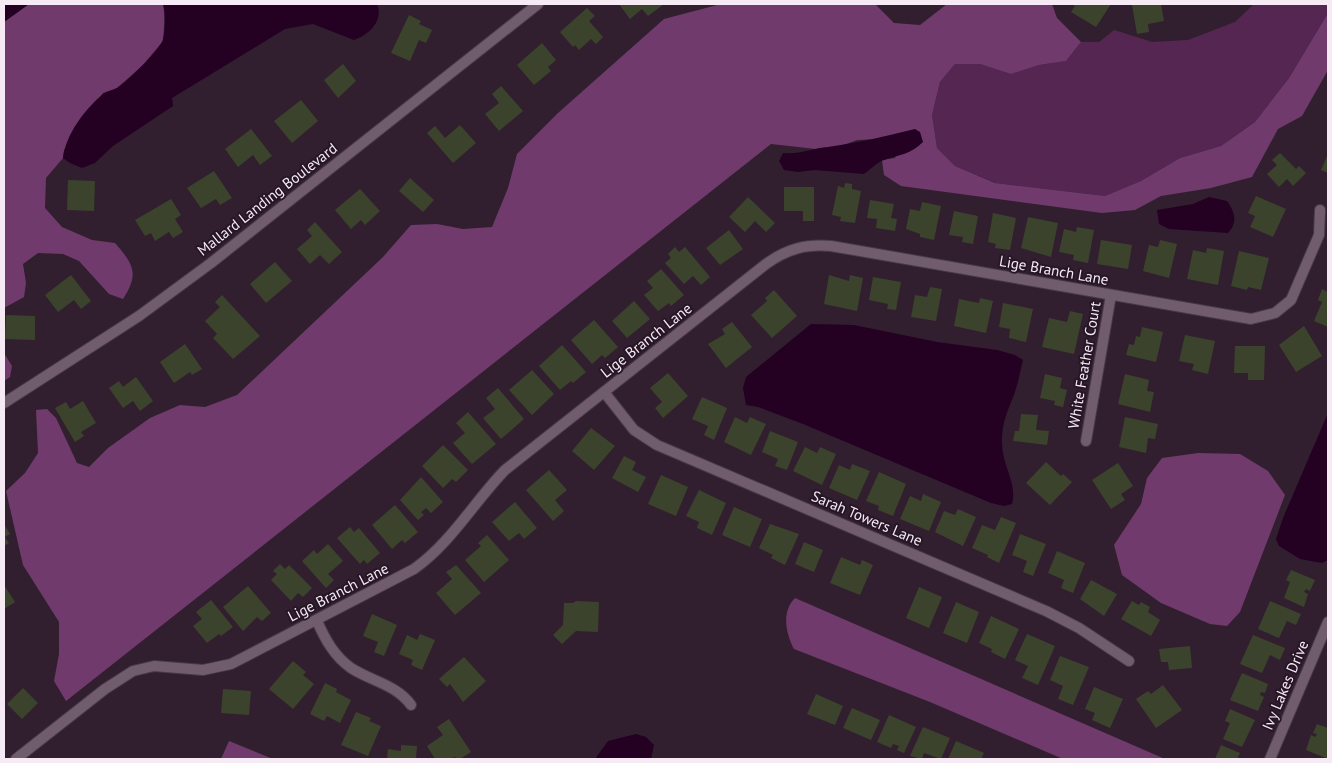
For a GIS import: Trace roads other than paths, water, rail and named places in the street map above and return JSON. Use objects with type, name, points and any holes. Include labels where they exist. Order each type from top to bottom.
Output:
[{"type":"street","name":"Mallard Landing Boulevard","points":[[4,402],[139,316],[198,273],[538,4]]},
{"type":"street","name":"Lige Branch Lane","points":[[16,759],[105,689],[133,671],[154,666],[189,670],[218,668],[244,658],[317,620],[403,575],[431,557],[505,470],[766,264],[792,248],[830,246],[1244,318],[1266,317],[1275,313],[1291,300],[1298,287],[1319,235],[1320,210]]},
{"type":"street","name":"White Feather Court","points":[[1086,441],[1111,295]]},
{"type":"street","name":"Sarah Towers Lane","points":[[604,392],[634,430],[657,445],[1046,611],[1079,628],[1129,661]]},
{"type":"street","points":[[317,620],[326,640],[342,661],[398,692],[411,705]]},
{"type":"street","name":"Ivy Lakes Drive","points":[[1270,759],[1328,622]]}]
